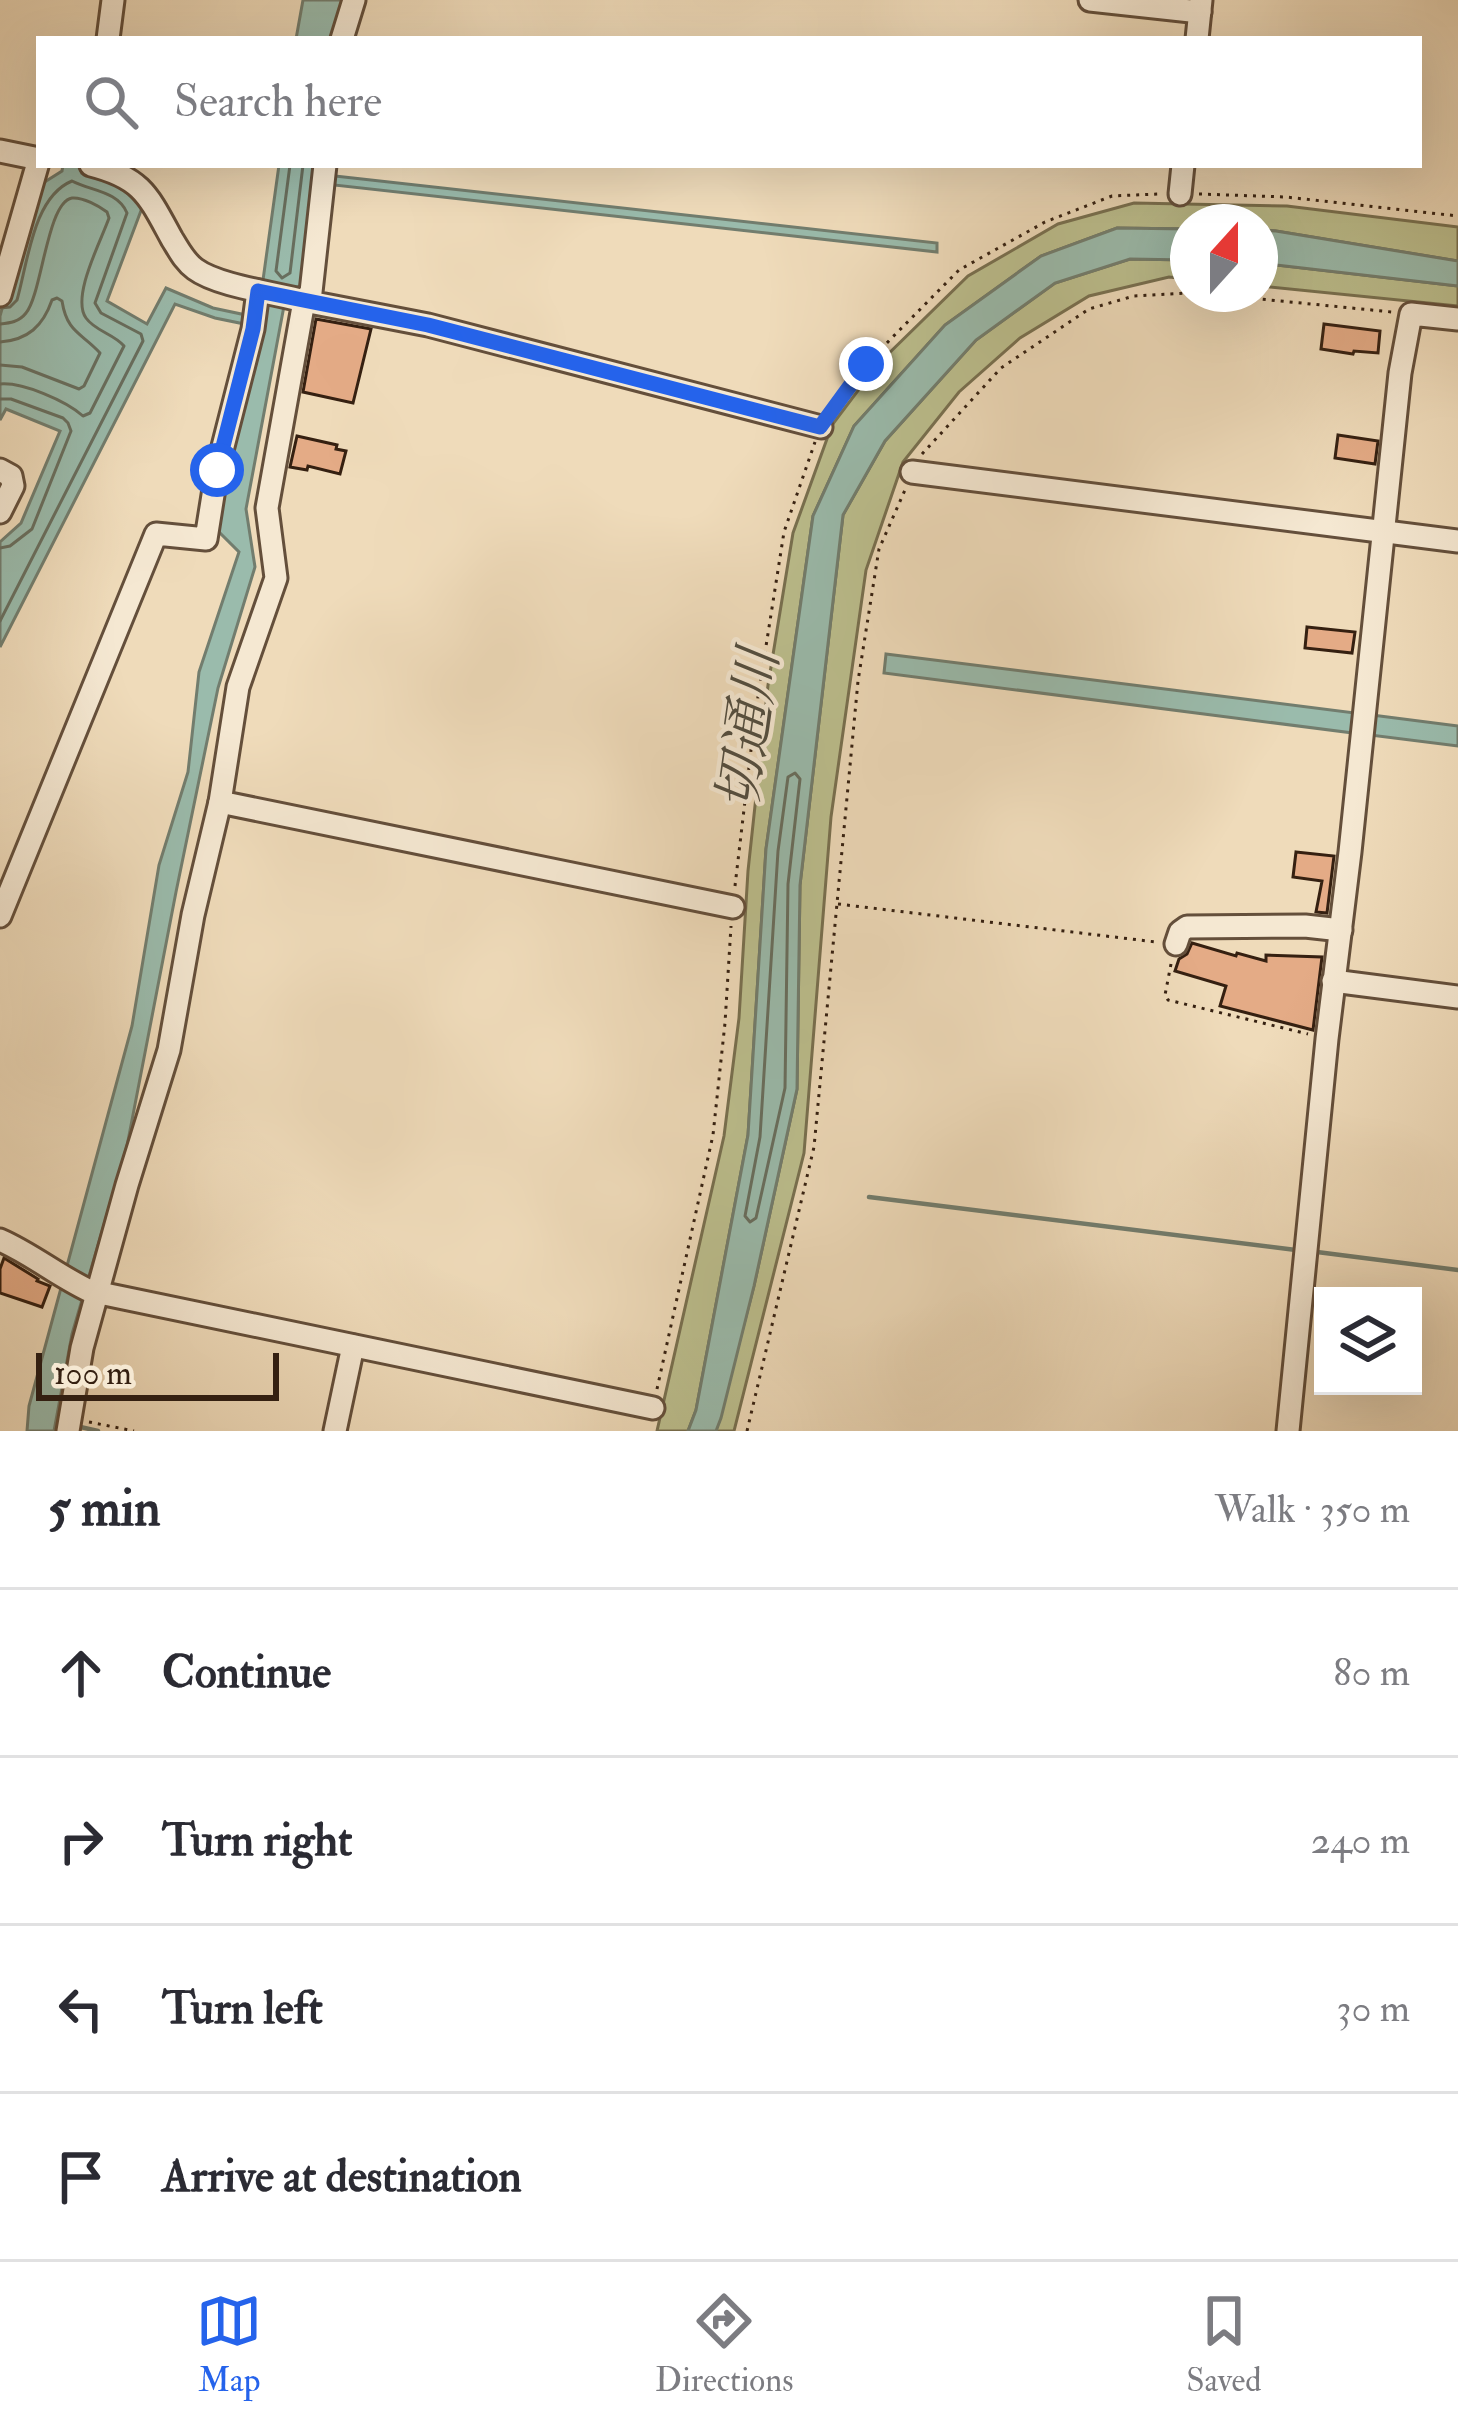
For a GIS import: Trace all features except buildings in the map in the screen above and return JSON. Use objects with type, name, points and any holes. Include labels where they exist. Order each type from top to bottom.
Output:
[{"type":"street","points":[[108,36],[113,0]]},
{"type":"street","points":[[343,36],[355,0]]},
{"type":"street","points":[[1090,0],[1200,6],[1197,36]]},
{"type":"street","points":[[0,151],[36,158]]},
{"type":"street","points":[[0,295],[36,168]]},
{"type":"street","points":[[102,168],[134,182],[150,199],[184,260],[200,273],[271,304],[428,325],[820,427]]},
{"type":"street","points":[[271,304],[311,292],[325,168]]},
{"type":"street","points":[[1180,194],[1183,168]]},
{"type":"street","points":[[69,1424],[95,1292],[170,1050],[238,687],[276,578],[267,508],[271,304]]},
{"type":"street","points":[[0,916],[156,534],[206,539],[217,470],[271,304]]},
{"type":"street","points":[[1288,1431],[1400,373],[1411,314],[1458,319]]},
{"type":"street","points":[[0,470],[10,476],[13,486],[0,512]]},
{"type":"street","points":[[912,472],[1458,541]]},
{"type":"street","points":[[220,802],[733,907]]},
{"type":"street","points":[[1175,944],[1187,927],[1340,930]]},
{"type":"street","points":[[1334,981],[1458,997]]},
{"type":"street","points":[[0,1240],[25,1251],[57,1276],[95,1292],[652,1408]]},
{"type":"street","points":[[335,1431],[352,1346]]},
{"type":"path","points":[[652,1408],[713,1135],[755,716],[784,532],[820,427],[866,364],[959,270],[1045,222],[1112,196],[1286,197],[1458,216]]},
{"type":"path","points":[[747,1431],[814,1148],[858,681],[879,549],[925,448],[1001,368],[1090,309],[1134,296],[1170,293]]},
{"type":"path","points":[[1278,301],[1411,314]]},
{"type":"path","points":[[836,904],[1175,944],[1168,1000],[1327,1039]]},
{"type":"path","points":[[69,1424],[134,1431]]},
{"type":"green space","points":[[1134,203],[1185,204],[1170,204],[1170,229],[1117,228],[1041,256],[945,325],[854,426],[813,516],[766,849],[748,1135],[696,1410],[688,1431],[657,1431],[724,1136],[768,685],[793,533],[832,425],[878,364],[968,276],[1058,224]]},
{"type":"green space","points":[[1278,206],[1458,227],[1458,261],[1278,231]]},
{"type":"green space","points":[[1130,259],[1170,260],[1170,277],[1089,296],[1020,338],[959,392],[903,462],[866,570],[831,817],[804,1153],[734,1431],[716,1431],[797,1089],[800,885],[843,515],[885,441],[976,340],[1055,283]]},
{"type":"green space","points":[[1278,265],[1458,286],[1458,306],[1278,288]]},
{"type":"water","points":[[303,0],[344,0],[334,36],[297,36]]},
{"type":"water","points":[[82,168],[82,173],[115,185],[142,208],[107,301],[147,324],[166,288],[213,308],[260,318],[272,287],[263,280],[279,168],[315,168],[301,286],[288,289],[246,509],[255,567],[218,688],[127,1146],[72,1334],[54,1431],[27,1431],[29,1406],[132,1026],[159,865],[188,772],[199,672],[239,552],[217,530],[259,327],[175,304],[0,647],[0,542],[21,523],[60,431],[6,409],[0,420],[0,316],[30,209],[43,183],[62,171]]},
{"type":"water","points":[[335,176],[937,243],[937,252],[334,185]]},
{"type":"water","points":[[1117,228],[1170,229],[1170,260],[1130,259],[1055,283],[976,340],[885,441],[843,515],[800,885],[797,1089],[721,1418],[716,1431],[688,1431],[696,1410],[748,1135],[766,849],[813,516],[854,426],[945,325],[1041,256]]},
{"type":"water","points":[[1278,231],[1458,261],[1458,286],[1278,265]]},
{"type":"water","points":[[886,654],[1355,713],[1353,733],[884,673]]},
{"type":"water","points":[[1372,715],[1458,726],[1458,746],[1370,735]]},
{"type":"waterway","points":[[869,1197],[1296,1250]]},
{"type":"waterway","points":[[1317,1252],[1458,1270]]},
{"type":"waterway","points":[[76,1426],[98,1431]]},
{"type":"route","points":[[217,470],[253,329],[258,291],[428,325],[820,427],[866,364]]},
{"type":"water label","name":"切通川","points":[[749,730]]}]
